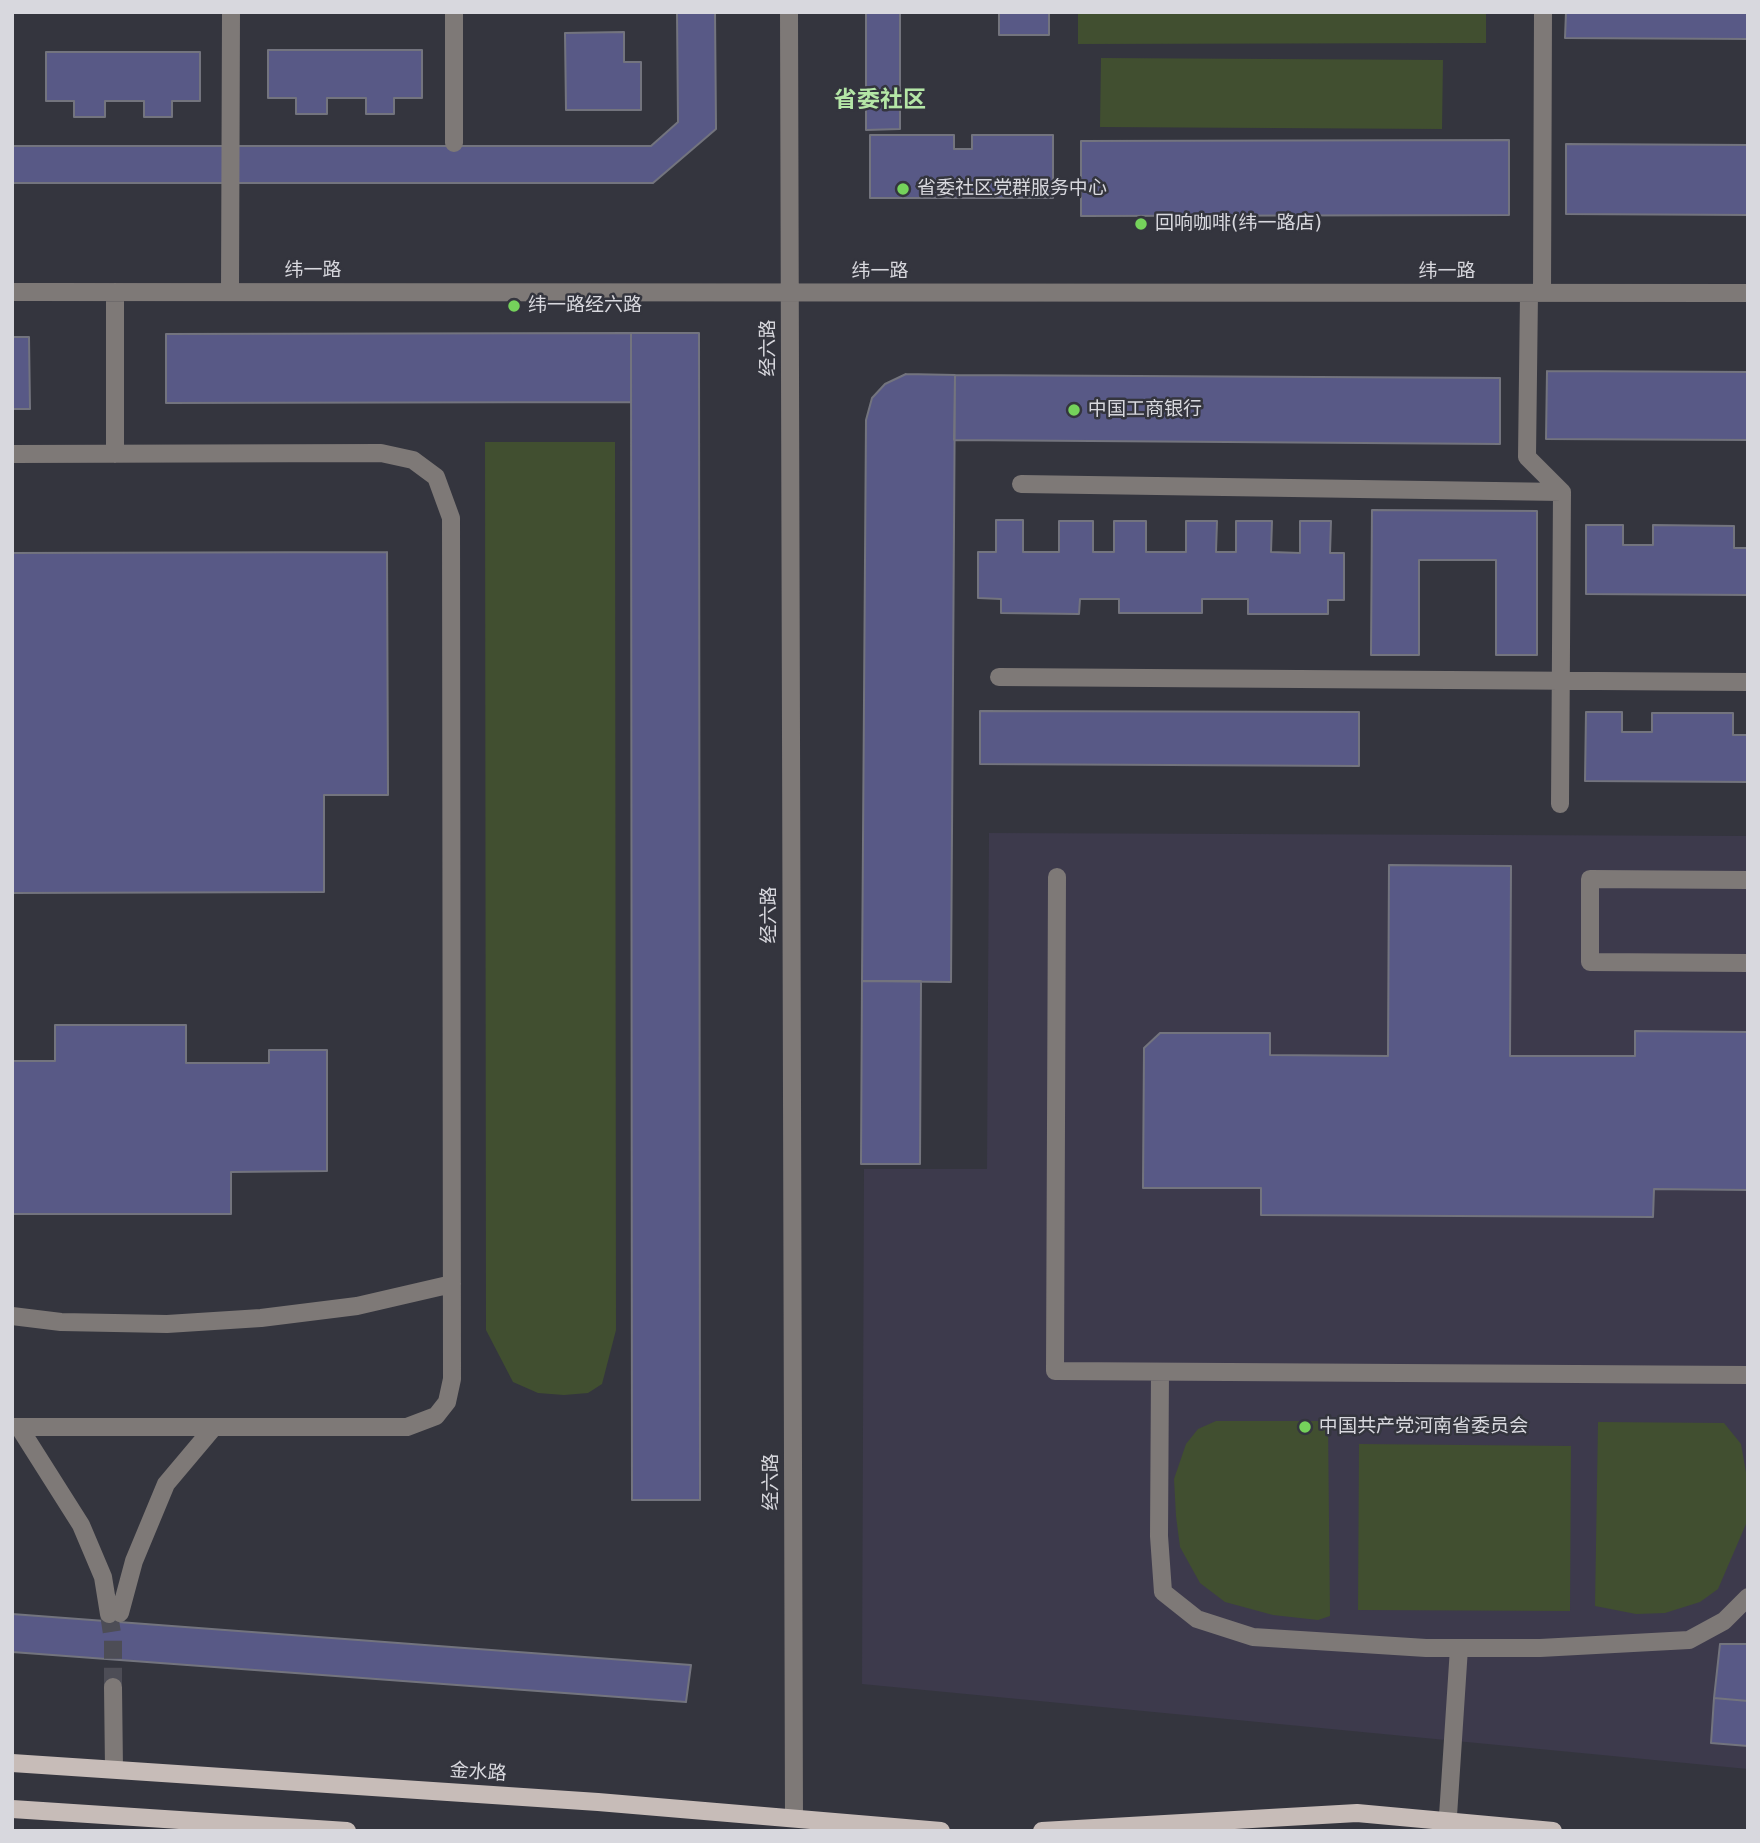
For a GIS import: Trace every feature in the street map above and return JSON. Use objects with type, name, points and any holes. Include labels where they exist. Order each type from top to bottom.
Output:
[{"type":"main road","name":"金水路","points":[[12,1763],[598,1801],[942,1831]]},
{"type":"main road","points":[[12,1809],[347,1831]]},
{"type":"main road","points":[[1042,1831],[1357,1813],[1448,1826],[1553,1831]]},
{"type":"street","points":[[230,292],[231,12]]},
{"type":"street","points":[[454,12],[454,143]]},
{"type":"street","name":"经六路","points":[[789,12],[794,1818]]},
{"type":"street","points":[[1543,12],[1536,293],[1527,457],[1562,492],[1560,804]]},
{"type":"street","name":"纬一路","points":[[12,292],[1748,293]]},
{"type":"street","points":[[115,292],[115,454]]},
{"type":"street","points":[[12,454],[381,453],[413,460],[436,477],[451,519],[452,1379],[447,1402],[436,1416],[407,1427],[15,1427]]},
{"type":"street","points":[[1021,484],[1562,492]]},
{"type":"street","points":[[999,677],[1748,682]]},
{"type":"street","points":[[1057,877],[1055,1371],[1748,1375]]},
{"type":"street","points":[[1748,880],[1590,879],[1590,962],[1748,963]]},
{"type":"street","points":[[12,1316],[61,1322],[167,1324],[261,1318],[356,1306],[452,1284]]},
{"type":"street","points":[[1160,1372],[1159,1536],[1163,1592],[1197,1619],[1252,1637],[1460,1648],[1540,1648],[1689,1640],[1724,1621],[1748,1597]]},
{"type":"street","points":[[15,1427],[81,1525],[115,1613],[166,1484],[214,1427]]},
{"type":"street","points":[[1448,1826],[1460,1648]]},
{"type":"street","points":[[113,1687],[114,1769]]},
{"type":"shaded area","name":"中国共产党河南省委员会","points":[[989,833],[1748,836],[1748,1769],[862,1684],[864,1169],[987,1169]]},
{"type":"green space","points":[[1078,12],[1486,12],[1486,43],[1078,44]]},
{"type":"green space","points":[[1101,58],[1443,60],[1442,129],[1100,127]]},
{"type":"green space","points":[[485,442],[615,442],[616,1330],[602,1384],[588,1393],[538,1393],[513,1382],[486,1330]]},
{"type":"green space","points":[[1216,1421],[1328,1421],[1330,1616],[1318,1620],[1273,1615],[1225,1602],[1200,1583],[1180,1547],[1174,1479],[1186,1444],[1198,1429]]},
{"type":"green space","points":[[1598,1422],[1724,1423],[1741,1444],[1747,1478],[1746,1524],[1718,1589],[1700,1602],[1665,1613],[1636,1614],[1595,1606]]},
{"type":"green space","points":[[1359,1444],[1571,1446],[1570,1611],[1358,1610]]},
{"type":"building","points":[[677,12],[715,12],[716,129],[653,183],[12,183],[12,146],[651,146],[678,122]]},
{"type":"building","points":[[866,12],[900,12],[900,129],[866,130]]},
{"type":"building","points":[[999,12],[1049,12],[1049,35],[999,35]]},
{"type":"building","points":[[1566,12],[1748,12],[1748,39],[1565,38]]},
{"type":"building","points":[[624,32],[624,62],[641,62],[641,110],[566,110],[565,33]]},
{"type":"building","points":[[268,50],[422,50],[422,98],[394,98],[394,114],[366,114],[366,98],[327,98],[327,114],[296,114],[296,98],[268,98]]},
{"type":"building","points":[[46,52],[200,52],[200,101],[172,101],[172,117],[144,117],[144,101],[105,101],[105,117],[74,117],[74,101],[46,101]]},
{"type":"building","points":[[870,135],[954,135],[954,149],[972,149],[972,135],[1053,135],[1053,198],[870,198]]},
{"type":"building","points":[[1509,140],[1509,215],[1081,216],[1081,141]]},
{"type":"building","points":[[1566,144],[1748,145],[1748,215],[1566,214]]},
{"type":"building","points":[[631,333],[631,402],[166,403],[166,334]]},
{"type":"building","points":[[631,333],[699,333],[700,1500],[632,1500]]},
{"type":"building","points":[[12,337],[29,337],[30,409],[12,409]]},
{"type":"building","points":[[1547,371],[1748,372],[1748,440],[1546,439]]},
{"type":"building","points":[[906,374],[955,375],[951,982],[862,981],[866,420],[872,398],[885,384]]},
{"type":"building","points":[[955,375],[1500,378],[1500,444],[954,440]]},
{"type":"building","points":[[1372,510],[1537,511],[1537,655],[1496,655],[1496,560],[1419,560],[1419,655],[1371,655]]},
{"type":"building","points":[[996,520],[1023,520],[1023,552],[1059,552],[1059,521],[1093,521],[1093,552],[1114,552],[1114,521],[1146,521],[1146,552],[1186,552],[1186,521],[1217,521],[1216,552],[1236,552],[1236,521],[1272,521],[1271,552],[1300,553],[1300,521],[1331,521],[1330,553],[1344,553],[1344,600],[1328,600],[1328,614],[1248,614],[1248,599],[1202,599],[1202,613],[1119,613],[1119,599],[1080,599],[1079,614],[1001,613],[1001,599],[978,598],[978,552],[996,552]]},
{"type":"building","points":[[1586,525],[1623,525],[1623,545],[1653,545],[1653,525],[1734,526],[1734,548],[1748,548],[1748,595],[1586,594]]},
{"type":"building","points":[[387,552],[388,795],[324,795],[324,892],[12,893],[12,553]]},
{"type":"building","points":[[980,711],[1359,712],[1359,766],[980,764]]},
{"type":"building","points":[[1586,712],[1622,712],[1622,732],[1652,732],[1652,713],[1733,713],[1733,735],[1748,735],[1748,782],[1585,781]]},
{"type":"building","points":[[1389,865],[1511,866],[1510,1056],[1635,1056],[1635,1031],[1748,1032],[1748,1190],[1654,1189],[1653,1217],[1261,1215],[1261,1188],[1143,1188],[1144,1048],[1160,1033],[1270,1033],[1270,1055],[1388,1056]]},
{"type":"building","points":[[862,981],[921,981],[920,1164],[861,1164]]},
{"type":"building","points":[[55,1025],[186,1025],[186,1063],[269,1063],[269,1050],[327,1050],[327,1171],[231,1172],[231,1214],[12,1214],[12,1061],[55,1061]]},
{"type":"building","points":[[12,1614],[691,1665],[686,1702],[12,1652]]},
{"type":"building","points":[[1720,1644],[1748,1644],[1748,1701],[1714,1698]]},
{"type":"building","points":[[1714,1698],[1748,1701],[1748,1746],[1711,1743]]},
{"type":"tunnel","points":[[109,1614],[113,1640],[113,1687]]},
{"type":"place","name":"省委社区党群服务中心","points":[[903,189]]},
{"type":"place","name":"回响咖啡(纬一路店)","points":[[1141,224]]},
{"type":"place","name":"纬一路经六路","points":[[514,306]]},
{"type":"place","name":"中国工商银行","points":[[1074,410]]},
{"type":"place","name":"中国共产党河南省委员会","points":[[1305,1427]]},
{"type":"district","name":"省委社区","points":[[880,101]]}]
